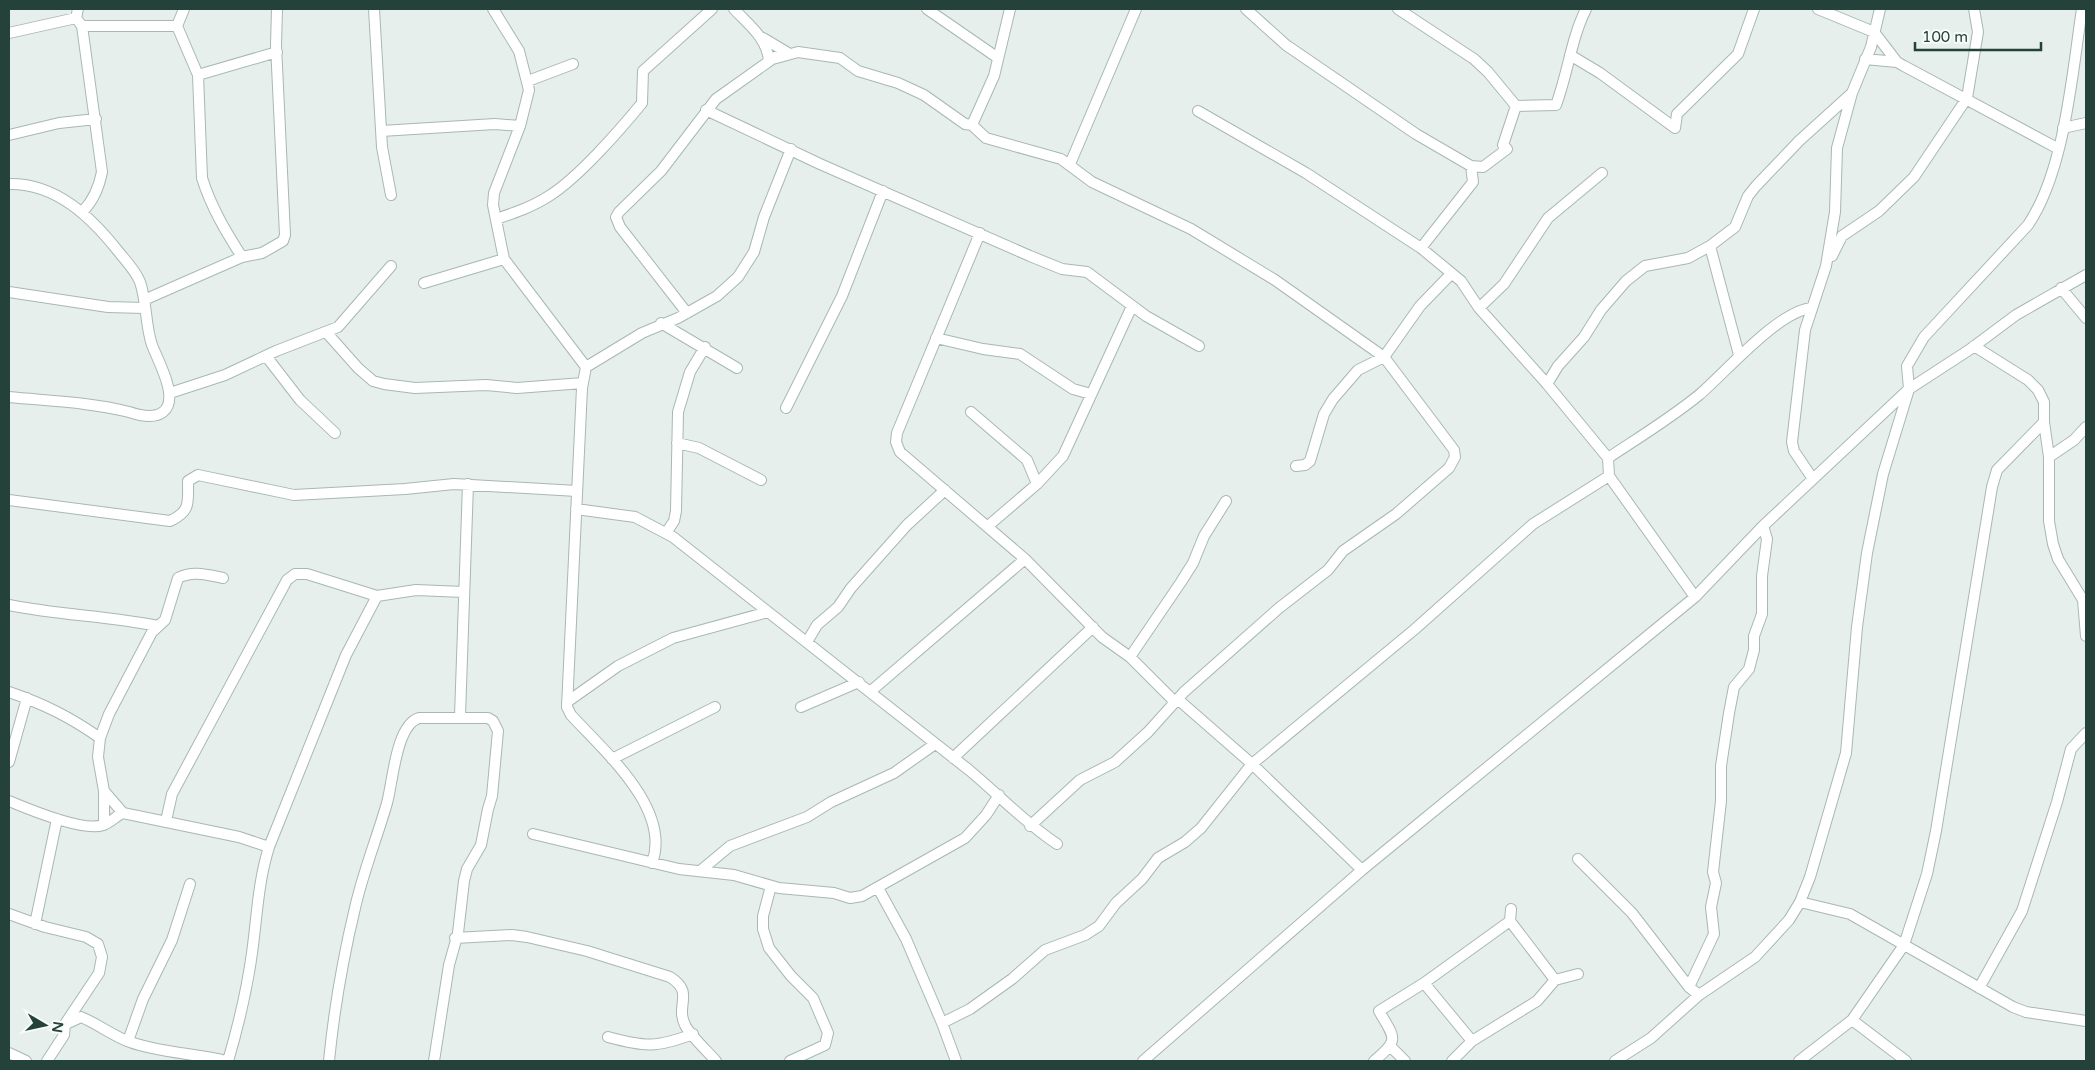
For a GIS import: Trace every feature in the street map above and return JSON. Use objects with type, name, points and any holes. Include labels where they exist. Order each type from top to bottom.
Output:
[{"type":"street","points":[[184,9],[177,26],[198,75],[202,178],[220,222],[242,257]]},
{"type":"street","points":[[9,292],[108,307],[144,304],[242,257],[272,248],[283,241],[285,235],[277,52],[277,9]]},
{"type":"street","points":[[374,9],[381,131],[391,195]]},
{"type":"street","points":[[493,9],[513,38],[528,81],[529,90],[520,126],[497,182],[493,204],[504,258],[586,367]]},
{"type":"street","points":[[496,219],[530,207],[550,196],[579,171],[642,103],[643,71],[686,30],[712,9]]},
{"type":"street","points":[[734,9],[762,38],[766,45],[769,60]]},
{"type":"street","points":[[927,9],[998,58]]},
{"type":"street","points":[[972,125],[994,76],[1010,9]]},
{"type":"street","points":[[1070,164],[1136,9]]},
{"type":"street","points":[[1246,9],[1286,45],[1416,134],[1471,166],[1483,167]]},
{"type":"street","points":[[1398,9],[1474,59],[1488,72],[1516,106]]},
{"type":"street","points":[[1516,106],[1556,105],[1563,88],[1575,34],[1585,9]]},
{"type":"street","points":[[1570,54],[1600,73],[1675,128],[1677,114],[1738,54],[1754,9]]},
{"type":"street","points":[[1818,9],[1874,32],[1897,62]]},
{"type":"street","points":[[1813,479],[1794,451],[1792,442],[1805,330],[1826,266],[1835,212],[1838,148],[1852,92],[1871,47],[1880,9]]},
{"type":"street","points":[[1826,266],[1842,236],[1879,211],[1914,177],[1967,98],[1978,32],[1974,9]]},
{"type":"street","points":[[1615,1061],[1651,1038],[1699,995],[1755,957],[1783,927],[1800,902],[1810,877],[1842,770],[1867,553],[1883,474],[1909,389],[1907,366],[1924,337],[2028,225],[2036,213],[2063,128],[2082,9]]},
{"type":"street","points":[[9,33],[79,18],[177,26]]},
{"type":"street","points":[[79,18],[96,118],[102,172],[99,188],[83,211]]},
{"type":"street","points":[[762,38],[788,53]]},
{"type":"street","points":[[198,75],[277,52]]},
{"type":"street","points":[[687,313],[620,227],[616,217],[661,171],[716,99],[769,60],[788,53],[798,52],[840,58],[858,71],[898,83],[924,95],[965,124],[972,125],[986,138],[1061,159],[1092,182],[1191,229],[1276,280],[1384,357],[1408,391],[1452,444],[1456,457],[1454,462],[1396,514],[1343,551],[1328,570],[1279,608],[1175,702],[1115,762],[1080,780],[1030,826]]},
{"type":"street","points":[[1865,59],[1897,62],[2057,148]]},
{"type":"street","points":[[528,81],[573,64]]},
{"type":"street","points":[[1547,384],[1558,366],[1584,337],[1600,310],[1626,280],[1645,266],[1682,260],[1710,246],[1735,227],[1748,196],[1756,186],[1799,141],[1852,92]]},
{"type":"street","points":[[1421,248],[1483,167],[1507,149],[1503,145],[1516,106]]},
{"type":"street","points":[[706,110],[883,191],[1062,269],[1087,272],[1132,306],[1198,346]]},
{"type":"street","points":[[1198,111],[1306,173],[1421,248],[1461,281],[1479,308],[1547,384],[1608,458],[1608,476],[1695,597]]},
{"type":"street","points":[[9,134],[59,123],[96,118]]},
{"type":"street","points":[[2063,128],[2086,123]]},
{"type":"street","points":[[381,131],[496,124],[520,126]]},
{"type":"street","points":[[652,863],[657,838],[649,812],[631,781],[571,715],[567,702],[582,383],[586,367],[661,323],[687,313],[728,287],[748,265],[760,238],[764,217],[791,149]]},
{"type":"street","points":[[1471,166],[1473,182]]},
{"type":"street","points":[[1479,308],[1504,284],[1548,218],[1602,173]]},
{"type":"street","points":[[9,184],[26,186],[60,197],[83,211],[104,234],[139,281],[144,304],[146,328],[170,393],[167,405],[162,412],[152,416],[109,407],[9,397]]},
{"type":"street","points":[[786,408],[842,296],[883,191]]},
{"type":"street","points":[[980,233],[897,433],[896,442],[900,452],[1025,559],[1093,627],[1130,657],[1175,702],[1181,702],[1252,764],[1362,870]]},
{"type":"street","points":[[1710,246],[1739,355]]},
{"type":"street","points":[[424,283],[504,258]]},
{"type":"street","points":[[170,393],[217,379],[338,326],[391,266]]},
{"type":"street","points":[[1296,466],[1305,465],[1310,461],[1324,414],[1333,399],[1358,370],[1384,357],[1420,306],[1451,274]]},
{"type":"street","points":[[1142,1061],[1362,870],[1695,597],[1763,526],[1909,389],[1974,346],[2016,315],[2086,275]]},
{"type":"street","points":[[2061,288],[2086,318]]},
{"type":"street","points":[[988,526],[1036,484],[1063,456],[1132,306]]},
{"type":"street","points":[[1608,458],[1699,395],[1739,355],[1790,316],[1806,308],[1812,308]]},
{"type":"street","points":[[661,323],[705,347],[737,368]]},
{"type":"street","points":[[326,332],[358,368],[373,381],[384,384],[415,388],[486,386],[517,388],[582,383]]},
{"type":"street","points":[[936,338],[983,349],[1020,354],[1073,388],[1091,394]]},
{"type":"street","points":[[1974,346],[2028,380],[2038,390],[2044,402],[2044,422],[2049,458],[2049,521],[2053,544],[2058,559],[2085,598],[2086,636]]},
{"type":"street","points":[[666,533],[674,521],[676,511],[678,412],[682,393],[690,372],[705,347]]},
{"type":"street","points":[[266,356],[300,400],[335,433]]},
{"type":"street","points":[[971,412],[1028,460],[1036,484]]},
{"type":"street","points":[[1799,1061],[1852,1020],[1904,945],[1927,874],[1936,831],[1992,487],[1997,470],[2044,422]]},
{"type":"street","points":[[2049,458],[2074,440],[2086,427]]},
{"type":"street","points":[[677,443],[699,448],[761,480]]},
{"type":"street","points":[[9,500],[170,522],[182,515],[187,506],[188,481],[198,475],[294,495],[468,484],[577,491]]},
{"type":"street","points":[[942,1023],[970,1009],[1012,979],[1045,950],[1085,935],[1099,926],[1116,903],[1142,879],[1158,858],[1185,842],[1201,828],[1252,764],[1415,629],[1533,524],[1608,476]]},
{"type":"street","points":[[460,716],[468,484]]},
{"type":"street","points":[[807,642],[817,625],[838,607],[851,588],[907,525],[945,490]]},
{"type":"street","points":[[1130,657],[1181,582],[1193,562],[1204,536],[1226,501]]},
{"type":"street","points":[[576,509],[636,517],[666,533],[859,682],[999,795],[1030,826],[1057,844]]},
{"type":"street","points":[[1689,987],[1714,934],[1711,907],[1716,883],[1713,872],[1721,801],[1721,766],[1734,687],[1749,669],[1754,650],[1754,636],[1762,614],[1762,576],[1767,539],[1763,526]]},
{"type":"street","points":[[870,691],[1025,559]]},
{"type":"street","points":[[104,825],[104,791],[98,758],[100,738],[109,714],[152,632],[164,620],[178,578],[186,574],[199,573],[223,578]]},
{"type":"street","points":[[166,821],[172,794],[287,580],[295,574],[307,574],[377,596],[416,590],[464,592]]},
{"type":"street","points":[[65,1024],[81,1017],[128,1041],[166,1057],[189,1054],[227,1061],[252,953],[262,868],[346,655],[377,596]]},
{"type":"street","points":[[9,605],[35,610],[128,620],[158,626]]},
{"type":"street","points":[[567,702],[618,666],[673,638],[768,612]]},
{"type":"street","points":[[953,758],[1093,627]]},
{"type":"street","points":[[801,707],[859,682]]},
{"type":"street","points":[[9,692],[68,716],[100,738]]},
{"type":"street","points":[[9,762],[27,698]]},
{"type":"street","points":[[612,759],[715,707]]},
{"type":"street","points":[[329,1061],[333,1025],[355,908],[387,801],[404,732],[412,720],[419,718],[460,716],[488,718],[496,726],[498,739],[492,796],[481,845],[467,869],[438,1027],[434,1061]]},
{"type":"street","points":[[1979,988],[2022,911],[2057,802],[2071,749],[2086,733]]},
{"type":"street","points":[[700,871],[730,846],[807,817],[831,802],[894,773],[935,744]]},
{"type":"street","points":[[104,791],[123,813],[240,837],[269,847]]},
{"type":"street","points":[[533,834],[652,863],[734,875],[771,886],[834,893],[850,898],[862,896],[878,888],[965,838],[986,816],[999,795]]},
{"type":"street","points":[[9,801],[57,819],[93,827],[104,825],[123,813]]},
{"type":"street","points":[[35,924],[57,819]]},
{"type":"street","points":[[1578,859],[1632,913],[1689,987],[1699,995]]},
{"type":"street","points":[[128,1041],[143,999],[172,940],[190,884]]},
{"type":"street","points":[[771,886],[763,916],[763,929],[769,948],[791,976],[813,998],[828,1033],[825,1045],[790,1061]]},
{"type":"street","points":[[878,888],[906,939],[956,1061]]},
{"type":"street","points":[[1800,902],[1850,914],[1979,988],[2026,1012],[2086,1021]]},
{"type":"street","points":[[1511,910],[1510,921],[1555,980]]},
{"type":"street","points":[[9,914],[35,924],[86,937],[98,944],[102,957],[99,973],[65,1024],[64,1035],[47,1061]]},
{"type":"street","points":[[1374,1061],[1391,1046],[1393,1036],[1379,1011],[1424,983],[1510,921]]},
{"type":"street","points":[[455,938],[512,935],[527,937],[587,952],[670,977],[680,984],[684,992],[682,1016],[686,1026],[716,1061]]},
{"type":"street","points":[[1452,1061],[1472,1041],[1537,1000],[1555,980],[1578,974]]},
{"type":"street","points":[[1424,983],[1472,1041]]},
{"type":"street","points":[[1147,1061],[1236,986]]},
{"type":"street","points":[[1852,1020],[1906,1061]]},
{"type":"street","points":[[608,1037],[638,1045],[656,1046],[693,1034]]},
{"type":"street","points":[[1391,1046],[1405,1061]]},
{"type":"street","points":[[9,1053],[26,1061]]}]
